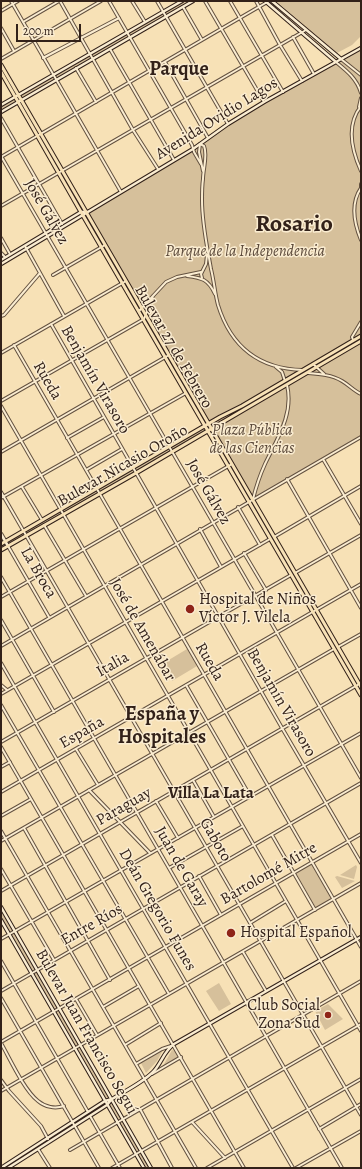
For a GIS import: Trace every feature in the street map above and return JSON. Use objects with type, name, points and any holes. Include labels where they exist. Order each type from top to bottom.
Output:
[{"type":"main road","points":[[1,105],[181,1]]},
{"type":"main road","points":[[1,112],[193,1]]},
{"type":"main road","points":[[268,1],[341,59]]},
{"type":"main road","points":[[268,1],[336,62]]},
{"type":"main road","name":"Avenida Ovidio Lagos","points":[[87,212],[193,149],[228,124],[264,102],[361,48]]},
{"type":"main road","name":"Bulevar 27 de Febrero","points":[[1,65],[17,96]]},
{"type":"main road","name":"Bulevar 27 de Febrero","points":[[1,72],[20,101],[58,173],[144,319],[207,431],[295,573],[360,684]]},
{"type":"main road","name":"Bulevar 27 de Febrero","points":[[39,135],[87,212],[212,428],[251,501]]},
{"type":"main road","points":[[47,235],[62,224],[87,212]]},
{"type":"main road","points":[[1,260],[82,214]]},
{"type":"main road","points":[[1,264],[25,247]]},
{"type":"main road","name":"Bulevar Nicasio Oroño","points":[[1,544],[361,336]]},
{"type":"main road","name":"Bulevar Nicasio Oroño","points":[[1,550],[288,385],[361,341]]},
{"type":"main road","name":"La Broca","points":[[1,534],[8,546]]},
{"type":"main road","name":"Bulevar 27 de Febrero","points":[[272,537],[291,575],[361,695]]},
{"type":"main road","name":"Bulevar Juan Francisco Seguí","points":[[1,908],[151,1168]]},
{"type":"main road","name":"Bulevar Juan Francisco Seguí","points":[[1,920],[144,1168]]},
{"type":"main road","points":[[8,1168],[149,1076],[156,1069],[172,1045],[361,937]]},
{"type":"main road","points":[[1,1168],[74,1124]]},
{"type":"street","points":[[11,1],[121,192]]},
{"type":"street","points":[[1,11],[18,1]]},
{"type":"street","points":[[22,22],[60,1],[113,92],[133,130],[158,169]]},
{"type":"street","points":[[1,59],[101,1]]},
{"type":"street","points":[[109,1],[203,167]]},
{"type":"street","points":[[132,1],[145,22]]},
{"type":"street","points":[[157,1],[228,124]]},
{"type":"street","points":[[206,1],[264,102]]},
{"type":"street","points":[[230,1],[283,92]]},
{"type":"street","points":[[256,1],[302,81]]},
{"type":"street","points":[[1,156],[268,1]]},
{"type":"street","points":[[183,7],[202,40]]},
{"type":"street","points":[[44,58],[119,18]]},
{"type":"street","points":[[1,28],[14,51]]},
{"type":"street","points":[[1,206],[306,30]]},
{"type":"street","points":[[293,37],[314,74]]},
{"type":"street","points":[[110,48],[152,119],[174,160]]},
{"type":"street","points":[[341,59],[361,75]]},
{"type":"street","points":[[165,62],[208,138]]},
{"type":"street","points":[[336,62],[354,79],[359,86],[361,93]]},
{"type":"street","points":[[76,68],[96,102]]},
{"type":"street","points":[[361,98],[353,122],[352,145],[361,172]]},
{"type":"street","points":[[358,110],[361,106]]},
{"type":"street","points":[[1,118],[62,224]]},
{"type":"street","points":[[203,171],[205,149],[204,146],[200,144],[198,152],[203,167],[203,171],[203,223],[216,296]]},
{"type":"street","name":"José Gálvez","points":[[1,156],[361,778]]},
{"type":"street","points":[[361,184],[361,188],[355,200],[354,209],[355,222],[361,240]]},
{"type":"street","points":[[1,238],[10,254]]},
{"type":"street","points":[[53,275],[106,245]]},
{"type":"street","points":[[25,247],[65,316]]},
{"type":"street","points":[[1,253],[5,258]]},
{"type":"street","points":[[202,278],[202,271],[206,264],[208,253]]},
{"type":"street","points":[[139,311],[141,307],[166,282],[177,277],[186,276],[208,269],[212,272]]},
{"type":"street","points":[[1,316],[4,315],[40,273]]},
{"type":"street","points":[[186,276],[202,278],[211,285],[224,320],[236,342],[251,355],[273,365],[288,369],[303,370]]},
{"type":"street","points":[[206,281],[213,276]]},
{"type":"street","points":[[1,353],[126,281]]},
{"type":"street","points":[[1,401],[144,319],[153,296]]},
{"type":"street","points":[[353,340],[352,337],[361,322]]},
{"type":"street","name":"Benjamín Virasoro","points":[[51,324],[282,728],[361,862]]},
{"type":"street","name":"Rueda","points":[[14,345],[361,947]]},
{"type":"street","points":[[1,452],[169,355]]},
{"type":"street","points":[[313,364],[325,375]]},
{"type":"street","points":[[251,501],[265,464],[284,427],[288,404],[288,385],[282,372],[273,365]]},
{"type":"street","points":[[308,373],[325,375],[344,382],[361,394]]},
{"type":"street","points":[[2,498],[190,390]]},
{"type":"street","name":"José de Amenábar","points":[[1,406],[320,960],[360,1025],[361,1031]]},
{"type":"street","points":[[67,438],[104,417]]},
{"type":"street","points":[[1,646],[238,507],[361,438]]},
{"type":"street","points":[[86,470],[122,449]]},
{"type":"street","points":[[323,459],[361,524]]},
{"type":"street","points":[[1,597],[232,464]]},
{"type":"street","points":[[287,479],[361,608]]},
{"type":"street","points":[[1,694],[361,486]]},
{"type":"street","points":[[22,487],[42,520]]},
{"type":"street","name":"Gaboto","points":[[1,492],[2,498],[26,536],[361,1115]]},
{"type":"street","points":[[238,507],[260,545]]},
{"type":"street","points":[[44,525],[86,596]]},
{"type":"street","points":[[200,529],[222,567]]},
{"type":"street","name":"Italia","points":[[1,742],[361,534]]},
{"type":"street","name":"La Broca","points":[[8,546],[49,618]]},
{"type":"street","points":[[244,553],[266,590]]},
{"type":"street","name":"Juan de Garay","points":[[1,577],[342,1168]]},
{"type":"street","name":"España","points":[[1,792],[361,584]]},
{"type":"street","points":[[1,620],[54,712]]},
{"type":"street","points":[[1,841],[361,634]]},
{"type":"street","name":"Deán Gregorio Funes","points":[[1,662],[248,1090],[295,1168]]},
{"type":"street","name":"Paraguay","points":[[1,890],[360,684]]},
{"type":"street","points":[[1,685],[8,690]]},
{"type":"street","points":[[186,685],[250,796]]},
{"type":"street","points":[[1,705],[169,994]]},
{"type":"street","points":[[1,939],[361,732]]},
{"type":"street","points":[[1,747],[244,1168]]},
{"type":"street","points":[[76,749],[98,785]]},
{"type":"street","points":[[1,767],[10,762]]},
{"type":"street","points":[[193,780],[214,817]]},
{"type":"street","name":"Entre Ríos","points":[[1,991],[361,783]]},
{"type":"street","points":[[90,790],[150,853]]},
{"type":"street","points":[[1,816],[31,799]]},
{"type":"street","points":[[156,801],[178,838]]},
{"type":"street","points":[[169,868],[243,826]]},
{"type":"street","points":[[24,828],[110,980]]},
{"type":"street","points":[[1,831],[196,1168]]},
{"type":"street","points":[[272,834],[316,910]]},
{"type":"street","name":"Bartolomé Mitre","points":[[1,1042],[361,834]]},
{"type":"street","points":[[1,870],[54,960]]},
{"type":"street","points":[[199,876],[221,915]]},
{"type":"street","points":[[1,1091],[361,883]]},
{"type":"street","points":[[250,923],[286,901]]},
{"type":"street","points":[[242,952],[266,991]]},
{"type":"street","points":[[1,961],[120,1168]]},
{"type":"street","points":[[70,1150],[361,981]]},
{"type":"street","points":[[103,1007],[139,986]]},
{"type":"street","points":[[1,998],[98,1168]]},
{"type":"street","points":[[76,999],[97,1035]]},
{"type":"street","points":[[124,1045],[161,1024]]},
{"type":"street","points":[[112,1168],[360,1025]]},
{"type":"street","points":[[1,1042],[22,1079],[38,1102],[51,1107],[58,1108],[64,1106]]},
{"type":"street","points":[[136,1064],[172,1045]]},
{"type":"street","points":[[149,1076],[181,1057]]},
{"type":"street","points":[[207,1168],[361,1079]]},
{"type":"street","points":[[1,1080],[41,1126],[48,1139]]},
{"type":"street","points":[[319,1128],[361,1104]]},
{"type":"street","points":[[140,1109],[172,1168]]},
{"type":"street","points":[[192,1122],[225,1158]]},
{"type":"street","points":[[295,1168],[361,1130]]},
{"type":"street","points":[[38,1147],[50,1168]]},
{"type":"green space","points":[[182,1],[193,1],[1,112],[1,105]]},
{"type":"green space","points":[[276,1],[361,1],[361,36],[352,45],[337,53]]},
{"type":"green space","name":"Parque de la Independencia","points":[[361,48],[361,437],[252,500],[87,212],[193,149],[228,124]]},
{"type":"green space","points":[[205,426],[207,431],[1,550],[1,544]]},
{"type":"green space","points":[[187,649],[197,666],[172,681],[162,664]]},
{"type":"green space","points":[[311,864],[332,899],[316,908],[296,873]]},
{"type":"green space","points":[[356,865],[357,867],[354,879],[340,875]]},
{"type":"green space","points":[[337,876],[355,881],[342,888],[335,877]]},
{"type":"green space","points":[[1,908],[151,1168],[144,1168],[1,920]]},
{"type":"green space","points":[[219,983],[231,1004],[219,1011],[206,991]]},
{"type":"green space","name":"Club Social Zona Sud","points":[[328,1004],[343,1019],[325,1030],[315,1011]]},
{"type":"green space","points":[[162,1050],[157,1061],[146,1073],[141,1063]]},
{"type":"green space","points":[[172,1050],[176,1051],[179,1057],[163,1066]]},
{"type":"place","name":"Hospital de Niños Víctor J. Vilela","points":[[190,609]]},
{"type":"place","name":"Hospital Español","points":[[231,933]]},
{"type":"place","name":"Club Social Zona Sud","points":[[328,1015]]},
{"type":"district","name":"Parque","points":[[179,70]]},
{"type":"district","name":"Rosario","points":[[294,225]]},
{"type":"district","name":"España y Hospitales","points":[[162,726]]},
{"type":"district","name":"Villa La Lata","points":[[211,794]]},
{"type":"park label","name":"Plaza Pública de las Ciencias","points":[[252,440]]}]
